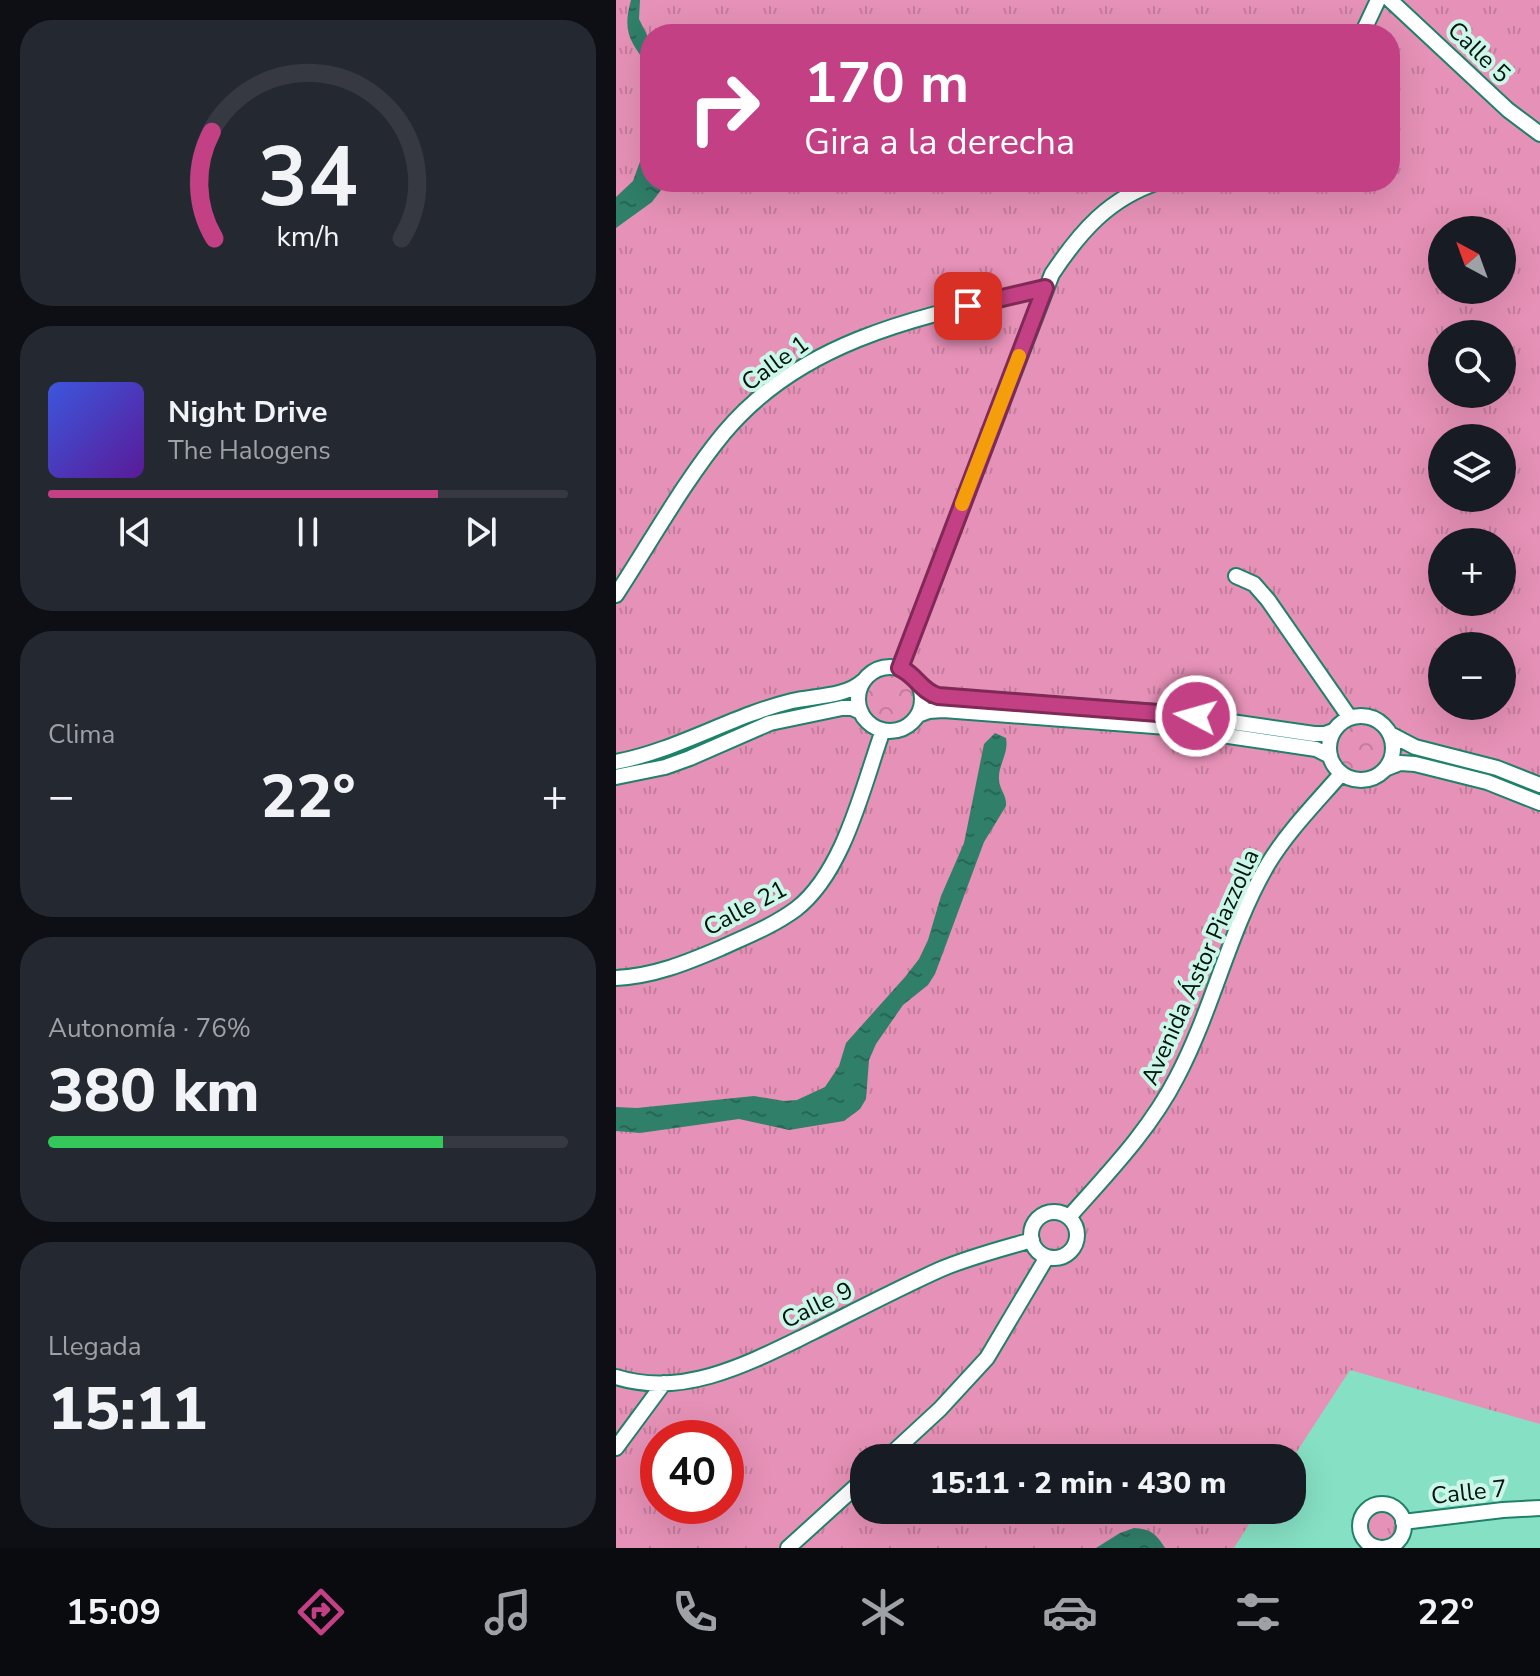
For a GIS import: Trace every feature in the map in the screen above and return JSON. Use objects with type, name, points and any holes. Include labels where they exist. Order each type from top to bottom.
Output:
[{"type":"street","points":[[1367,24],[1379,1]]},
{"type":"street","name":"Calle 5","points":[[1379,1],[1540,134]]},
{"type":"street","points":[[900,668],[1045,288],[1063,257],[1094,219],[1132,192]]},
{"type":"street","name":"Calle 1","points":[[616,595],[725,432],[785,379],[838,346],[890,326],[1045,288]]},
{"type":"street","points":[[1236,576],[1254,584],[1268,600],[1350,718]]},
{"type":"street","points":[[616,762],[670,748],[769,708],[847,691],[879,668],[900,668],[909,672],[919,685],[938,696],[1170,713],[1314,734],[1333,731],[1350,718],[1370,717],[1384,725],[1390,734],[1393,749],[1385,769]]},
{"type":"street","points":[[861,712],[858,696],[863,681]]},
{"type":"street","points":[[918,715],[922,700],[919,685]]},
{"type":"street","points":[[616,777],[665,767],[770,723],[842,708],[861,712],[871,724],[883,730],[901,729],[918,715],[943,710],[1167,727],[1316,749],[1330,756]]},
{"type":"street","name":"Calle 21","points":[[616,978],[658,972],[683,964],[764,929],[799,907],[829,873],[839,853],[883,730]]},
{"type":"street","points":[[1333,731],[1330,756],[1341,774],[1361,780],[1372,778],[1400,763],[1415,764],[1487,782],[1540,803]]},
{"type":"street","points":[[1390,734],[1415,747],[1497,768],[1540,785]]},
{"type":"street","name":"Avenida Ástor Piazzolla","points":[[1069,1217],[1132,1146],[1164,1102],[1190,1049],[1269,863],[1290,833],[1341,774]]},
{"type":"street","points":[[1056,1211],[1069,1217],[1077,1230],[1075,1246],[1063,1256],[1047,1257],[1040,1253],[1032,1240],[1033,1226],[1043,1215],[1056,1211]]},
{"type":"street","name":"Calle 9","points":[[616,1377],[664,1383],[702,1379],[738,1366],[941,1270],[1032,1240]]},
{"type":"street","points":[[902,1444],[987,1358],[1047,1257]]},
{"type":"street","points":[[616,1448],[664,1383]]},
{"type":"street","points":[[788,1548],[850,1492]]},
{"type":"street","name":"Calle 7","points":[[1377,1504],[1391,1506],[1401,1515],[1403,1522],[1402,1535],[1392,1545],[1378,1548],[1362,1545],[1360,1523],[1371,1507],[1377,1504]]},
{"type":"street","name":"Calle 7","points":[[1403,1522],[1540,1508]]},
{"type":"green space","points":[[616,0],[1540,0],[1540,1424],[1350,1370],[1302,1444],[850,1444],[850,1524],[1249,1524],[1234,1548],[616,1548]]},
{"type":"green space","points":[[890,671],[909,679],[917,698],[909,717],[890,725],[871,717],[863,698],[871,679]]},
{"type":"green space","points":[[1361,720],[1380,728],[1388,747],[1380,766],[1361,774],[1342,766],[1334,747],[1342,728]]},
{"type":"green space","points":[[1381,1511],[1387,1512],[1395,1520],[1395,1532],[1387,1540],[1381,1541],[1375,1540],[1367,1532],[1366,1526],[1367,1520],[1375,1512]]},
{"type":"water","points":[[631,0],[640,0],[640,55],[628,29]]},
{"type":"water","points":[[640,162],[640,192],[660,192],[652,202],[616,228],[616,197],[633,181]]},
{"type":"water","points":[[995,733],[1006,738],[999,779],[1006,806],[984,842],[935,974],[928,985],[903,1005],[876,1044],[869,1060],[866,1099],[860,1109],[844,1121],[789,1130],[739,1119],[640,1133],[616,1131],[616,1107],[637,1108],[754,1096],[797,1100],[825,1087],[839,1066],[846,1043],[919,959],[964,843],[984,744]]},
{"type":"water","points":[[1134,1528],[1152,1533],[1165,1548],[1096,1548],[1120,1533]]},
{"type":"slow traffic","points":[[962,504],[1019,356]]},
{"type":"route","points":[[968,306],[1045,288],[900,668],[909,672],[924,690],[938,696],[1196,716]]}]
